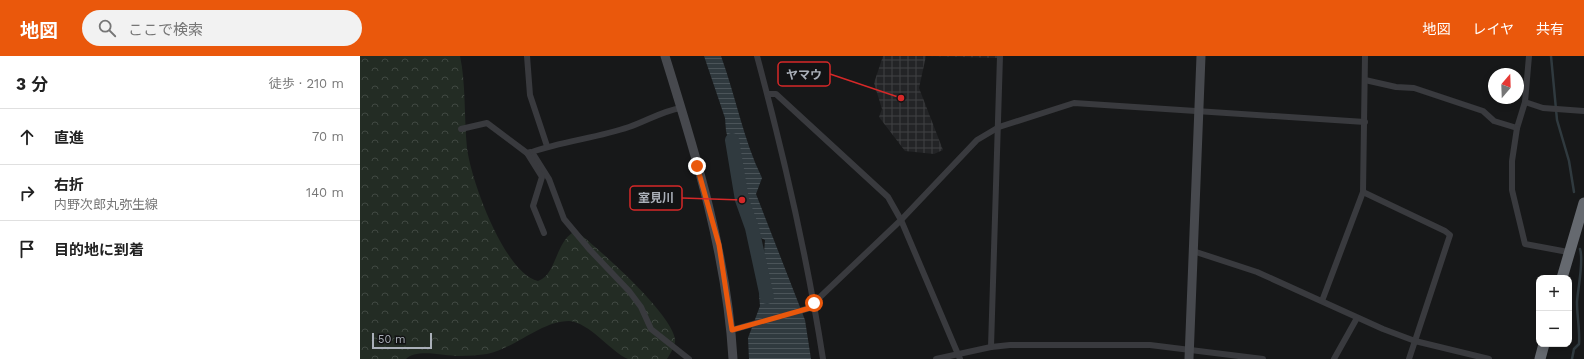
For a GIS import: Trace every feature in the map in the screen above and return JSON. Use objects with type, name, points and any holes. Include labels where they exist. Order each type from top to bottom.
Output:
[{"type":"highway","points":[[1563,275],[1568,252],[1584,204]]},
{"type":"highway","points":[[1540,359],[1543,347]]},
{"type":"main road","points":[[665,56],[719,245],[734,329],[733,359]]},
{"type":"main road","points":[[1189,354],[1201,56]]},
{"type":"street","points":[[527,56],[530,95],[547,146]]},
{"type":"street","points":[[757,56],[793,196],[823,359]]},
{"type":"street","points":[[991,347],[1000,56]]},
{"type":"street","points":[[1322,302],[1363,192],[1365,56]]},
{"type":"street","points":[[1529,56],[1525,102],[1517,128],[1512,161],[1512,190],[1524,244],[1568,252]]},
{"type":"street","points":[[1365,80],[1396,87],[1414,88],[1482,112],[1494,121],[1517,128]]},
{"type":"street","points":[[768,94],[776,94],[888,197],[901,220],[959,357]]},
{"type":"street","points":[[1525,102],[1543,108],[1584,111]]},
{"type":"street","points":[[734,329],[812,305],[901,220],[977,140],[999,127],[1074,103],[1365,122]]},
{"type":"street","points":[[529,152],[547,146],[628,127],[669,110],[681,108]]},
{"type":"street","points":[[461,129],[487,124],[491,125],[529,152],[549,179],[564,219],[590,250],[629,291],[641,307],[651,329],[689,359]]},
{"type":"street","points":[[529,152],[542,178],[533,206],[544,233]]},
{"type":"street","points":[[1363,192],[1445,231],[1450,235],[1409,359]]},
{"type":"street","points":[[1193,252],[1257,272],[1358,318],[1415,340],[1489,359]]},
{"type":"street","points":[[1334,359],[1358,318]]},
{"type":"street","points":[[936,359],[959,357],[991,347],[1010,345],[1150,345],[1189,354],[1263,359]]},
{"type":"shaded area","points":[[704,56],[721,56],[755,163],[762,178],[756,194],[805,320],[811,359],[749,359],[748,338],[760,306],[759,295],[765,268],[763,266],[765,240],[761,238],[746,205],[744,183],[739,160],[733,158],[726,131],[725,118]]},
{"type":"shaded area","points":[[883,56],[926,56],[919,88],[943,150],[934,154],[905,151],[879,117],[882,109],[874,83]]},
{"type":"shaded area","points":[[926,56],[997,56],[997,58]]},
{"type":"green space","points":[[360,56],[460,56],[463,78],[467,148],[470,163],[482,202],[491,224],[513,261],[525,274],[538,281],[549,273],[566,238],[572,233],[581,235],[635,284],[662,314],[671,328],[675,339],[674,347],[667,359],[628,359],[614,350],[584,326],[569,321],[548,325],[507,347],[487,354],[459,356],[423,353],[406,359],[360,359]]},
{"type":"waterway","points":[[1551,56],[1557,120],[1569,161],[1574,192]]},
{"type":"waterway","points":[[732,140],[742,200],[752,228],[767,297]]},
{"type":"waterway","points":[[1572,359],[1574,349],[1579,344],[1577,302],[1581,267],[1580,249]]},
{"type":"place","name":"ヤマウ","points":[[901,98]]},
{"type":"place","name":"室見川","points":[[742,200]]},
{"type":"route","points":[[697,166],[719,245],[732,330],[810,308],[814,303]]}]
